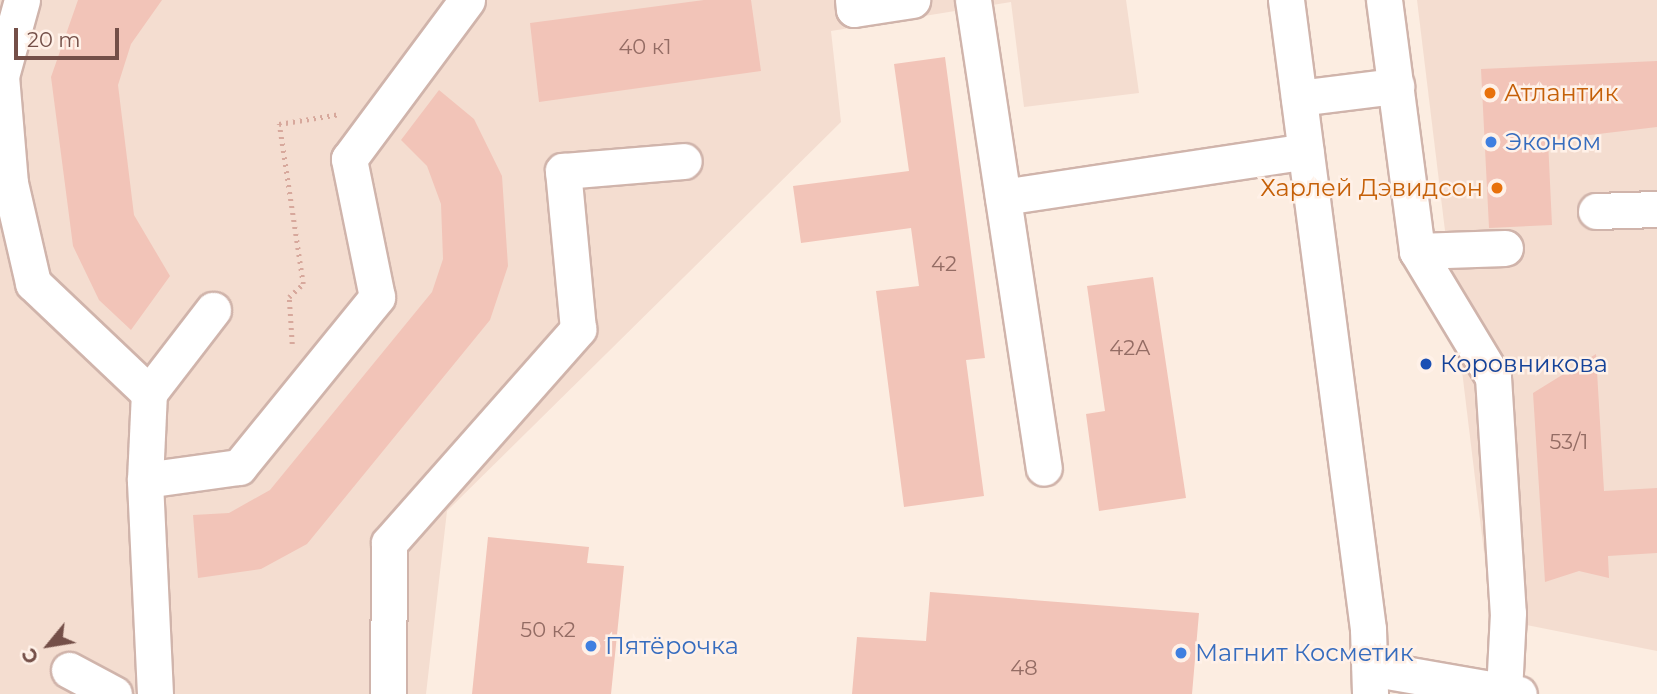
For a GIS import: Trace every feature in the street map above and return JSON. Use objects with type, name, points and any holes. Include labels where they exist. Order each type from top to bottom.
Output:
[{"type":"street","points":[[22,0],[1,76],[10,183],[33,283],[149,393]]},
{"type":"street","points":[[145,480],[239,467],[377,297],[349,159],[467,0]]},
{"type":"street","points":[[853,0],[854,9],[912,0]]},
{"type":"street","points":[[973,0],[1044,468]]},
{"type":"street","points":[[1286,0],[1370,681],[1512,693],[1493,377],[1418,251],[1384,0]]},
{"type":"street","points":[[1299,98],[1396,86]]},
{"type":"street","points":[[1003,197],[1306,151]]},
{"type":"street","points":[[388,694],[389,543],[578,329],[563,171],[684,162]]},
{"type":"street","points":[[1595,211],[1657,209]]},
{"type":"street","points":[[1418,251],[1505,248]]},
{"type":"street","points":[[155,694],[145,480],[149,393],[214,310]]},
{"type":"street","points":[[69,670],[114,694]]},
{"type":"path","points":[[296,397],[289,298],[303,284],[279,124],[389,105]]},
{"type":"shaded area","points":[[0,0],[1126,0],[1139,93],[1024,107],[1011,2],[831,31],[841,122],[447,511],[426,694],[0,694]]},
{"type":"shaded area","points":[[1417,0],[1657,0],[1657,651],[1492,618]]},
{"type":"building","points":[[78,0],[162,0],[131,44],[118,85],[134,215],[170,276],[131,330],[99,300],[73,246],[51,77]]},
{"type":"building","points":[[704,0],[751,0],[761,71],[539,102],[530,23]]},
{"type":"building","points":[[945,57],[985,358],[966,360],[984,496],[904,507],[876,291],[919,286],[911,228],[801,243],[793,186],[909,171],[894,64]]},
{"type":"building","points":[[1657,61],[1657,127],[1548,140],[1552,225],[1489,228],[1481,69]]},
{"type":"building","points":[[439,90],[474,119],[502,176],[508,266],[490,320],[307,544],[261,569],[198,578],[193,515],[229,513],[270,490],[432,292],[443,259],[441,204],[427,166],[401,140]]},
{"type":"building","points":[[1153,277],[1186,498],[1099,511],[1086,414],[1105,411],[1087,286]]},
{"type":"building","points":[[1596,354],[1604,491],[1657,488],[1657,553],[1608,556],[1609,578],[1579,571],[1545,582],[1533,393]]},
{"type":"building","points":[[488,537],[589,547],[587,563],[624,566],[611,694],[472,694]]},
{"type":"building","points":[[930,592],[1199,613],[1192,694],[852,694],[857,637],[926,641]]},
{"type":"place","name":"Атлантик","points":[[1490,93]]},
{"type":"place","name":"Эконом","points":[[1491,142]]},
{"type":"place","name":"Харлей Дэвидсон","points":[[1497,188]]},
{"type":"place","name":"Коровникова","points":[[1426,364]]},
{"type":"place","name":"Пятёрочка","points":[[591,646]]},
{"type":"place","name":"Магнит Косметик","points":[[1181,653]]}]
